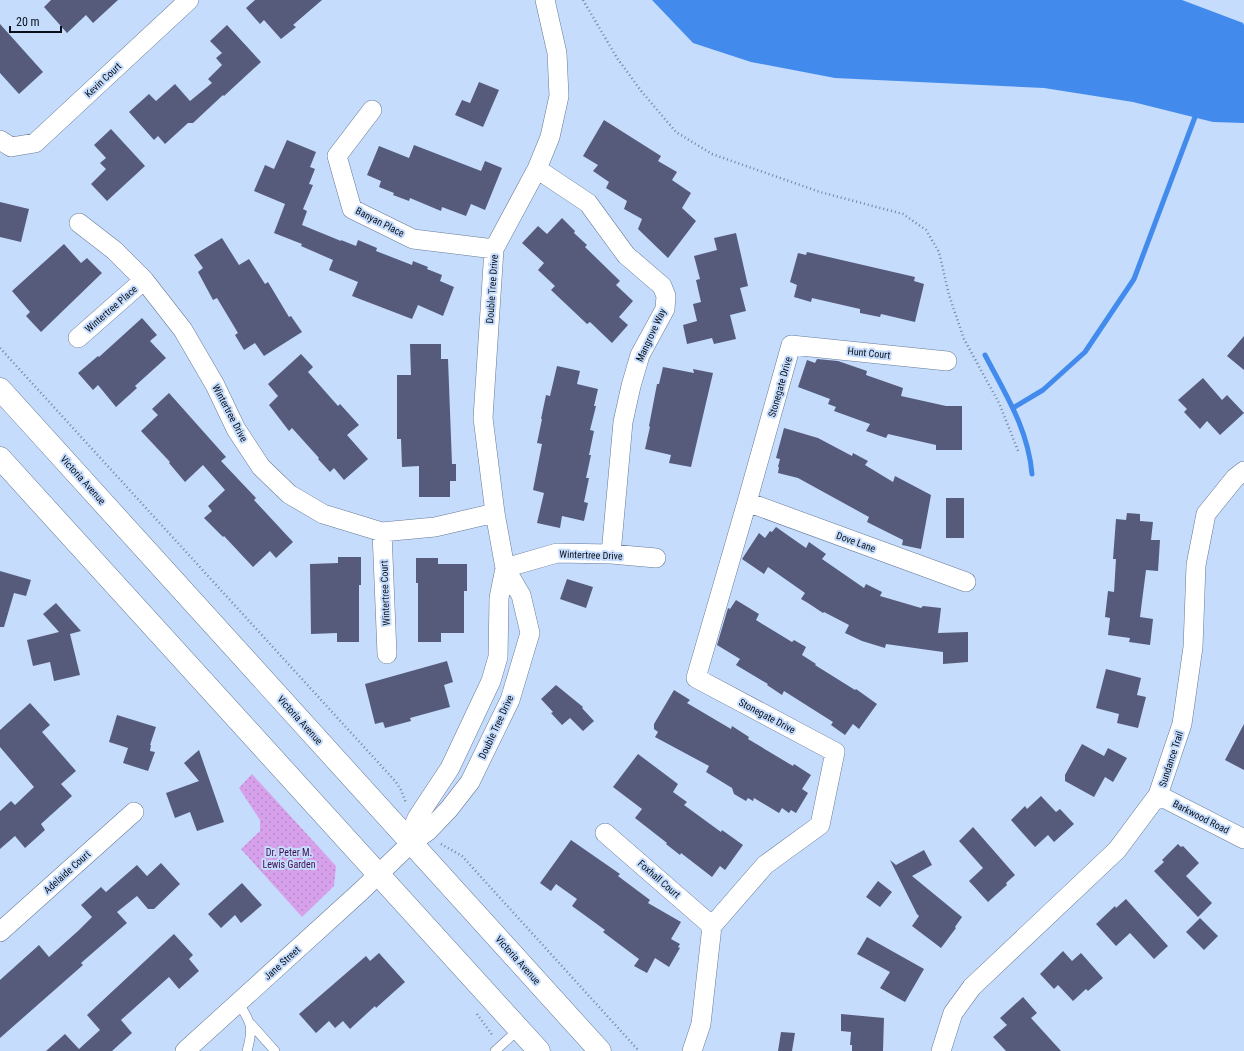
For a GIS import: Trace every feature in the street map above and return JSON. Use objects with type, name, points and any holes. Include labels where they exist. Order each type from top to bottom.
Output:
[{"type":"main road","name":"Victoria Avenue","points":[[0,389],[600,1051]]},
{"type":"main road","points":[[0,458],[539,1051]]},
{"type":"street","name":"Kevin Court","points":[[5,144],[36,143],[189,0]]},
{"type":"street","name":"Double Tree Drive","points":[[379,875],[411,843],[428,831],[449,809],[470,782],[510,700],[530,633],[521,595],[505,568],[495,513],[484,418],[494,249],[537,170],[550,137],[559,96],[557,53],[545,0]]},
{"type":"street","name":"Banyan Place","points":[[372,110],[337,156],[352,209],[413,239],[494,249]]},
{"type":"street","name":"Mangrove Way","points":[[537,170],[588,203],[626,255],[662,286],[666,296],[665,309],[640,355],[624,415],[611,554]]},
{"type":"street","name":"Wintertree Drive","points":[[79,224],[114,250],[144,280],[183,330],[215,385],[236,429],[261,467],[289,494],[323,514],[382,532],[435,527],[495,513]]},
{"type":"street","name":"Wintertree Place","points":[[78,338],[144,280]]},
{"type":"street","name":"Hunt Court","points":[[791,345],[947,361]]},
{"type":"street","name":"Stonegate Drive","points":[[712,926],[765,865],[820,825],[835,752],[696,678],[791,345]]},
{"type":"street","name":"Sundance Trail","points":[[942,1051],[953,1013],[972,987],[1117,850],[1158,795],[1182,724],[1193,646],[1196,565],[1206,514],[1235,478],[1244,471]]},
{"type":"street","name":"Dove Lane","points":[[747,502],[966,582]]},
{"type":"street","name":"Wintertree Court","points":[[382,532],[387,654]]},
{"type":"street","name":"Wintertree Drive","points":[[505,568],[557,553],[611,554],[656,558]]},
{"type":"street","name":"Double Tree Drive","points":[[411,843],[412,830],[417,818],[450,768],[491,681],[498,657],[499,598],[505,568]]},
{"type":"street","name":"Barkwood Road","points":[[1158,795],[1244,839]]},
{"type":"street","name":"Adelaide Court","points":[[0,932],[134,812]]},
{"type":"street","name":"Foxhall Court","points":[[605,833],[712,926]]},
{"type":"street","name":"Jane Street","points":[[185,1051],[379,875]]},
{"type":"street","points":[[692,1051],[701,1024],[712,926]]},
{"type":"lane","points":[[238,1002],[251,1024],[275,1051]]},
{"type":"lane","points":[[247,1051],[251,1034],[251,1024]]},
{"type":"lane","points":[[495,1051],[519,1029]]},
{"type":"path","points":[[583,0],[617,58],[642,92],[676,132],[712,154],[820,192],[903,214],[926,230],[939,252],[949,295],[964,339],[999,404],[1019,453]]},
{"type":"path","points":[[0,348],[396,782],[401,790],[406,804]]},
{"type":"path","points":[[438,843],[462,856],[639,1051]]},
{"type":"green space","name":"Dr. Peter M. Lewis Garden","points":[[252,774],[336,866],[334,886],[302,917],[241,849],[260,831],[260,820],[239,788]]},
{"type":"water","points":[[652,0],[1182,0],[1243,23],[1244,123],[1213,122],[1133,102],[1044,88],[835,78],[751,62],[693,43]]},
{"type":"building","points":[[51,0],[118,0],[93,23],[86,15],[67,33],[44,7]]},
{"type":"building","points":[[255,0],[322,0],[293,25],[296,27],[281,39],[264,20],[260,24],[246,8]]},
{"type":"building","points":[[0,24],[43,72],[19,94],[0,73]]},
{"type":"building","points":[[227,25],[261,62],[193,123],[188,123],[165,144],[158,136],[154,140],[129,112],[149,94],[156,101],[175,84],[190,101],[212,83],[208,79],[222,65],[216,58],[222,53],[210,41]]},
{"type":"building","points":[[479,82],[499,90],[483,127],[455,115],[462,100],[470,103]]},
{"type":"building","points":[[604,120],[661,156],[658,161],[677,172],[672,180],[691,193],[682,208],[696,221],[668,258],[638,229],[642,219],[624,209],[627,201],[606,188],[609,182],[593,171],[598,165],[583,156]]},
{"type":"building","points":[[111,129],[145,166],[107,201],[91,184],[106,169],[100,163],[106,158],[94,145]]},
{"type":"building","points":[[287,140],[316,152],[310,167],[315,169],[309,184],[313,185],[303,209],[307,211],[302,225],[356,246],[358,240],[377,248],[376,251],[412,265],[413,261],[442,275],[440,281],[454,287],[443,316],[418,305],[412,319],[352,296],[358,282],[329,270],[333,260],[301,246],[302,244],[274,233],[285,204],[254,191],[265,165],[274,169]]},
{"type":"building","points":[[414,145],[481,171],[485,161],[502,168],[485,210],[471,204],[466,216],[442,207],[441,211],[410,198],[409,201],[393,195],[394,193],[379,187],[381,181],[367,175],[379,146],[409,158]]},
{"type":"building","points":[[0,202],[29,209],[21,242],[0,237]]},
{"type":"building","points":[[562,218],[575,231],[574,233],[587,245],[585,247],[620,281],[616,285],[633,301],[619,317],[628,325],[612,343],[590,322],[587,324],[551,290],[555,286],[538,270],[544,263],[522,243],[538,226],[547,234]]},
{"type":"building","points":[[736,233],[748,286],[740,288],[746,311],[730,315],[736,339],[714,344],[712,338],[687,344],[683,325],[697,321],[693,304],[701,302],[696,280],[700,279],[694,256],[717,250],[714,238]]},
{"type":"building","points":[[222,238],[239,265],[249,259],[265,284],[268,282],[289,317],[291,316],[302,332],[264,356],[255,343],[244,350],[235,335],[238,333],[217,298],[213,300],[198,272],[203,268],[194,255]]},
{"type":"building","points":[[64,244],[81,263],[87,258],[102,273],[41,332],[26,316],[30,312],[12,291]]},
{"type":"building","points":[[807,252],[915,277],[914,281],[924,284],[915,322],[881,314],[880,317],[860,313],[860,309],[812,298],[811,302],[794,297],[797,285],[790,282],[798,253],[806,255]]},
{"type":"building","points":[[142,318],[157,335],[150,341],[166,358],[135,386],[137,388],[116,407],[98,385],[93,390],[78,373],[98,356],[99,357]]},
{"type":"building","points":[[1244,336],[1244,370],[1227,356]]},
{"type":"building","points":[[410,344],[441,344],[441,359],[448,359],[452,464],[456,464],[456,481],[450,481],[450,497],[419,497],[419,466],[402,467],[401,439],[397,439],[397,375],[411,375]]},
{"type":"building","points":[[301,354],[313,367],[308,372],[338,406],[340,404],[359,425],[347,435],[368,459],[344,480],[334,468],[330,472],[292,428],[289,431],[269,405],[278,396],[268,384]]},
{"type":"building","points":[[817,359],[838,361],[867,371],[866,375],[903,388],[901,396],[946,406],[962,406],[962,450],[936,450],[936,445],[888,434],[886,438],[866,431],[870,424],[834,411],[836,407],[828,404],[830,399],[798,387],[807,360],[815,363]]},
{"type":"building","points":[[557,366],[580,371],[577,384],[598,389],[594,406],[596,406],[590,430],[594,431],[586,478],[589,478],[584,502],[588,503],[584,521],[562,516],[560,528],[537,523],[544,493],[533,490],[542,444],[537,443],[541,419],[546,395],[550,396]]},
{"type":"building","points":[[663,367],[694,373],[693,369],[713,373],[691,467],[669,463],[671,455],[645,449],[657,384],[659,384]]},
{"type":"building","points":[[1203,378],[1222,400],[1227,395],[1244,413],[1220,435],[1207,421],[1200,429],[1184,412],[1187,409],[1178,400]]},
{"type":"building","points":[[169,393],[226,457],[221,461],[256,498],[254,500],[293,542],[276,558],[270,551],[253,567],[224,536],[223,537],[204,518],[212,511],[208,506],[225,490],[203,465],[185,482],[169,463],[170,462],[141,431],[158,415],[152,409]]},
{"type":"building","points":[[784,428],[818,438],[852,456],[853,453],[868,461],[865,465],[893,482],[895,476],[931,495],[921,549],[902,545],[903,540],[867,522],[869,517],[798,478],[778,473],[780,459],[776,458]]},
{"type":"building","points":[[946,498],[964,498],[964,538],[946,538]]},
{"type":"building","points":[[1127,513],[1140,514],[1140,521],[1153,522],[1151,540],[1160,540],[1158,571],[1146,570],[1140,617],[1153,619],[1150,645],[1129,642],[1130,638],[1108,635],[1110,618],[1105,617],[1108,591],[1114,592],[1116,559],[1113,559],[1116,519],[1126,520]]},
{"type":"building","points":[[776,527],[806,548],[809,542],[826,554],[822,559],[864,588],[866,584],[882,592],[880,596],[921,608],[923,606],[941,608],[938,633],[968,632],[968,662],[943,664],[943,652],[886,644],[885,648],[862,641],[845,633],[849,625],[824,612],[823,613],[801,599],[805,593],[768,567],[764,574],[742,559],[759,533],[765,538],[770,531],[772,532]]},
{"type":"building","points":[[338,557],[361,557],[361,585],[359,585],[359,642],[337,642],[337,633],[311,634],[310,564],[338,563]]},
{"type":"building","points":[[416,558],[438,558],[438,564],[467,564],[467,591],[464,591],[464,633],[441,633],[441,642],[418,642],[418,583],[416,583]]},
{"type":"building","points":[[0,571],[31,580],[26,596],[14,593],[4,627],[0,627]]},
{"type":"building","points":[[567,579],[593,587],[586,608],[560,599]]},
{"type":"building","points":[[736,600],[759,614],[756,620],[792,642],[794,640],[806,647],[802,655],[816,664],[815,665],[855,690],[856,689],[877,704],[859,729],[853,724],[845,735],[831,725],[833,722],[784,691],[782,695],[767,685],[768,684],[736,665],[740,659],[717,645],[728,608],[730,609]]},
{"type":"building","points":[[56,603],[81,631],[70,634],[80,675],[54,681],[50,662],[33,666],[27,640],[59,632],[43,614]]},
{"type":"building","points":[[447,661],[453,682],[444,685],[450,707],[410,718],[411,721],[385,728],[383,722],[375,724],[365,684]]},
{"type":"building","points":[[1106,669],[1141,678],[1137,695],[1146,697],[1138,728],[1117,723],[1119,714],[1096,708]]},
{"type":"building","points":[[556,685],[583,707],[582,708],[594,721],[583,731],[570,718],[562,725],[541,699]]},
{"type":"building","points":[[674,690],[690,700],[687,703],[731,729],[732,726],[749,737],[748,739],[811,775],[802,789],[808,793],[796,813],[791,810],[789,813],[782,808],[779,813],[754,798],[753,801],[748,798],[746,801],[734,794],[732,788],[706,772],[709,766],[655,737],[658,732],[654,729],[654,724]]},
{"type":"building","points":[[30,703],[50,725],[42,732],[76,771],[61,784],[72,796],[41,824],[45,830],[25,848],[15,836],[0,849],[0,811],[11,801],[15,805],[34,787],[0,747],[0,730]]},
{"type":"building","points":[[117,715],[156,727],[150,745],[150,751],[155,752],[148,771],[123,763],[128,748],[109,742]]},
{"type":"building","points":[[1244,724],[1244,770],[1225,760]]},
{"type":"building","points":[[1082,744],[1104,756],[1108,748],[1127,758],[1113,782],[1105,777],[1094,797],[1065,781],[1065,775]]},
{"type":"building","points":[[199,750],[224,822],[197,831],[190,812],[175,818],[166,793],[199,781],[184,763]]},
{"type":"building","points":[[638,754],[678,784],[673,792],[687,802],[684,805],[721,832],[722,830],[743,845],[725,870],[720,866],[712,877],[681,853],[680,855],[635,818],[642,809],[613,787]]},
{"type":"building","points":[[1041,796],[1056,812],[1060,809],[1074,824],[1054,842],[1048,835],[1035,847],[1011,820],[1025,806],[1027,809]]},
{"type":"building","points":[[973,827],[1015,875],[1006,883],[1007,885],[988,902],[969,881],[983,868],[959,841]]},
{"type":"building","points":[[571,840],[620,874],[618,876],[650,900],[648,903],[681,922],[671,939],[680,944],[678,947],[680,948],[669,967],[655,958],[647,973],[634,966],[639,959],[603,932],[605,930],[572,906],[577,899],[556,884],[551,891],[540,883]]},
{"type":"building","points":[[1178,844],[1181,847],[1183,846],[1199,863],[1186,876],[1212,903],[1198,917],[1154,871],[1164,862],[1162,860]]},
{"type":"building","points":[[924,850],[932,865],[912,876],[962,917],[955,927],[956,928],[941,948],[912,926],[919,916],[890,860],[896,865]]},
{"type":"building","points":[[161,863],[180,884],[154,909],[148,909],[137,896],[117,912],[127,923],[81,963],[83,965],[0,1038],[0,980],[39,945],[49,957],[78,931],[92,917],[81,905],[101,887],[106,892],[137,865],[147,876]]},
{"type":"building","points":[[878,881],[892,892],[880,907],[866,897]]},
{"type":"building","points":[[242,883],[262,905],[241,923],[235,915],[221,928],[208,914]]},
{"type":"building","points":[[1126,899],[1168,946],[1154,959],[1130,933],[1116,946],[1096,924],[1115,906],[1116,908]]},
{"type":"building","points":[[1200,918],[1218,936],[1204,950],[1186,932]]},
{"type":"building","points":[[174,934],[193,955],[189,959],[199,971],[179,989],[169,977],[121,1020],[132,1033],[112,1051],[46,1051],[65,1034],[79,1049],[100,1030],[87,1015]]},
{"type":"building","points":[[867,937],[924,969],[905,1002],[880,988],[890,972],[857,954]]},
{"type":"building","points":[[1063,951],[1072,961],[1081,953],[1103,978],[1088,991],[1086,989],[1073,1001],[1058,985],[1054,989],[1040,974]]},
{"type":"building","points":[[379,953],[405,982],[376,1008],[375,1006],[350,1029],[343,1021],[335,1028],[329,1021],[316,1033],[299,1014],[366,956],[370,961]]},
{"type":"building","points":[[1023,997],[1037,1013],[1031,1018],[1061,1051],[1006,1051],[993,1037],[1007,1025],[1000,1018]]},
{"type":"building","points":[[841,1014],[884,1018],[883,1051],[852,1051],[852,1045],[850,1045],[851,1032],[841,1031]]},
{"type":"building","points":[[781,1032],[795,1033],[792,1051],[778,1051]]},
{"type":"waterway","points":[[1013,408],[1043,390],[1085,352],[1134,279],[1195,117]]},
{"type":"waterway","points":[[985,355],[1008,398],[1021,427],[1030,458],[1032,474]]}]
